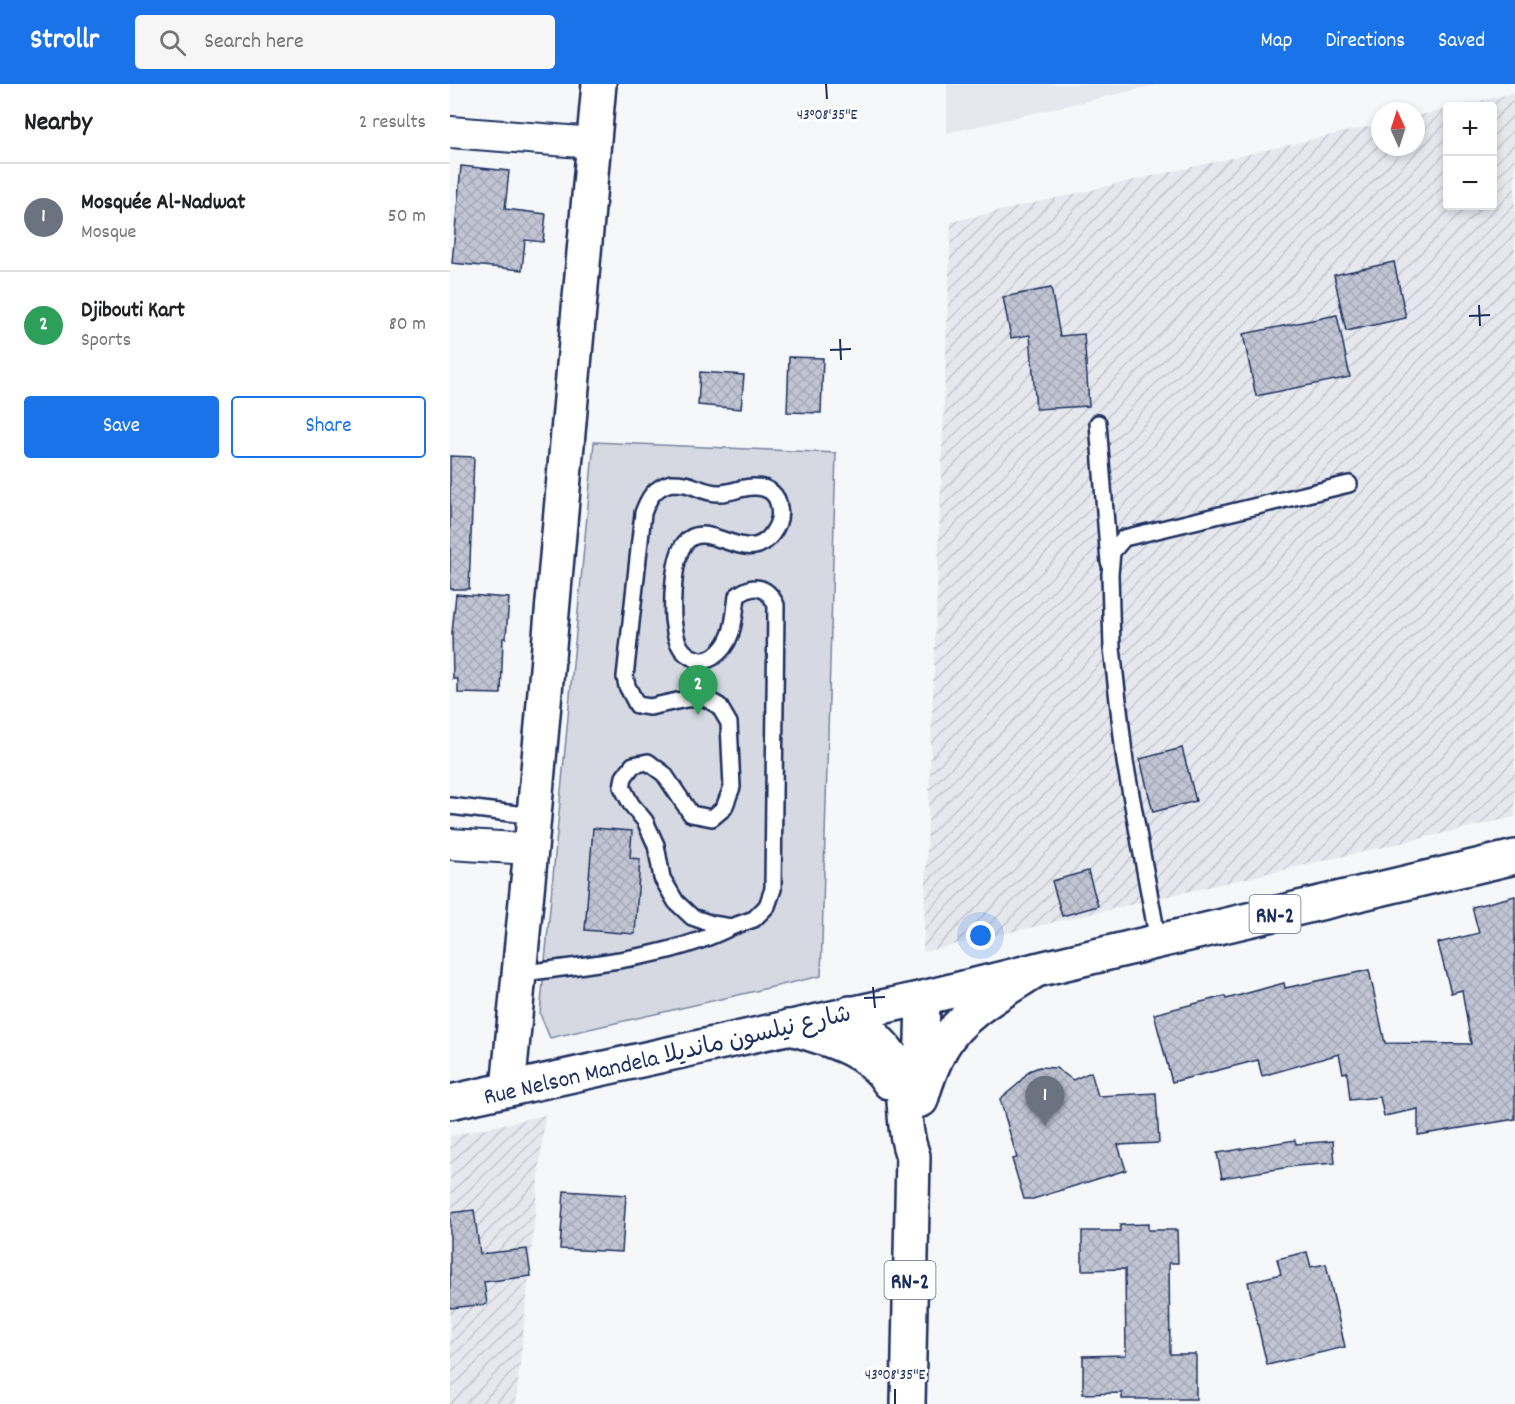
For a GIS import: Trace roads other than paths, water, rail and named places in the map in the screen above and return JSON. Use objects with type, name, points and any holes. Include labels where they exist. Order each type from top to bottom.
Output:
[{"type":"main road","points":[[507,1089],[531,849],[599,84]]},
{"type":"main road","name":"Rue Nelson Mandela شارع نيلسون مانديلا","points":[[450,1102],[923,998],[1515,857]]},
{"type":"main road","points":[[788,1027],[856,1052],[872,1063],[912,1104],[942,1047],[956,1029],[973,1013],[1036,970]]},
{"type":"main road","name":"RN-2","points":[[912,1104],[923,998]]},
{"type":"main road","name":"RN-2","points":[[850,1013],[893,1060],[912,1104],[919,1139],[913,1156],[908,1404]]},
{"type":"street","points":[[450,132],[594,143]]},
{"type":"street","points":[[450,844],[531,849]]},
{"type":"lane","points":[[1098,423],[1110,574],[1112,648],[1125,762],[1158,941]]},
{"type":"lane","points":[[519,974],[680,948],[706,940],[731,927],[754,919],[766,906],[773,889],[776,605],[771,594],[760,588],[746,589],[737,596],[732,635],[721,652],[708,661],[695,659],[680,648],[675,636],[672,603],[679,555],[685,542],[698,535],[710,535],[735,545],[755,546],[768,540],[776,528],[780,510],[775,495],[764,487],[746,486],[720,493],[701,490],[684,483],[671,483],[658,487],[650,496],[643,513],[625,676],[627,686],[637,705],[650,707],[686,699],[705,698],[719,706],[729,723],[732,787],[724,808],[712,818],[691,814],[664,774],[648,762],[633,765],[624,777],[622,787],[631,804],[645,821],[656,845],[662,878],[676,902],[692,917],[712,924],[731,927]]},
{"type":"lane","points":[[1110,574],[1112,552],[1124,538],[1349,484]]},
{"type":"lane","points":[[450,806],[534,816]]},
{"type":"place","name":"Djibouti Kart","points":[[698,715]]},
{"type":"place","name":"Mosquée Al-Nadwat","points":[[1045,1126]]}]
